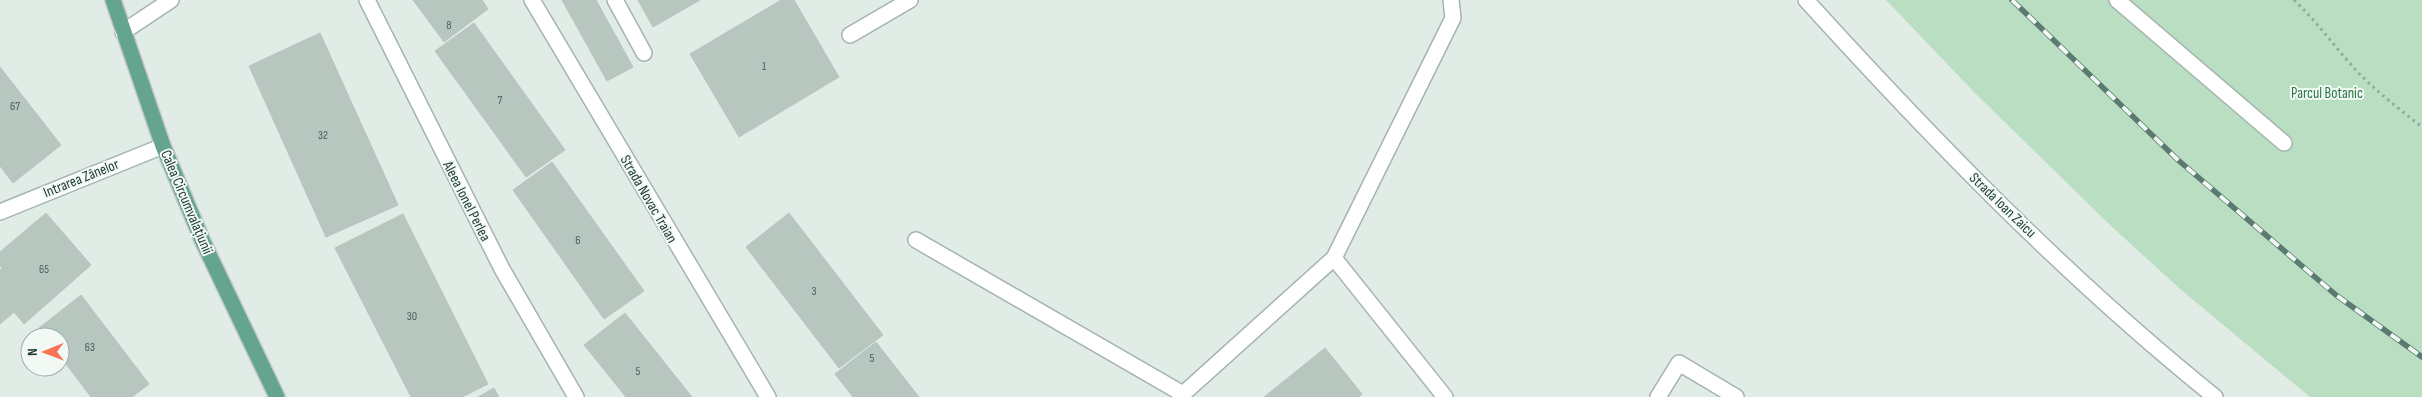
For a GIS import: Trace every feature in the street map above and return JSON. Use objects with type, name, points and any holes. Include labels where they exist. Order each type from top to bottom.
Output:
[{"type":"main road","name":"Calea Circumvalațiunii","points":[[113,0],[163,146],[207,250],[277,397]]},
{"type":"street","points":[[123,32],[171,0]]},
{"type":"street","name":"Aleea Ionel Perlea","points":[[367,0],[480,226],[576,397]]},
{"type":"street","name":"Strada Novac Traian","points":[[532,0],[768,397]]},
{"type":"street","points":[[615,0],[644,53]]},
{"type":"street","points":[[850,35],[910,0]]},
{"type":"street","points":[[916,240],[1183,394],[1334,258],[1453,18],[1451,0]]},
{"type":"street","name":"Strada Ioan Zaicu","points":[[1806,0],[1926,129],[2001,203],[2104,301],[2215,397]]},
{"type":"street","points":[[2117,0],[2284,143]]},
{"type":"street","name":"Intrarea Zânelor","points":[[0,212],[163,146]]},
{"type":"street","points":[[1334,258],[1445,397]]},
{"type":"street","points":[[1658,397],[1679,363],[1736,397]]},
{"type":"path","points":[[2294,0],[2316,21],[2353,67],[2387,100],[2422,127]]},
{"type":"green space","name":"Parcul Botanic","points":[[1886,0],[2422,0],[2422,397],[2310,397],[2179,288],[2110,225],[1975,93]]},
{"type":"building","points":[[413,0],[482,0],[488,9],[444,42]]},
{"type":"building","points":[[562,0],[596,0],[633,67],[607,81]]},
{"type":"building","points":[[638,0],[700,0],[653,27]]},
{"type":"building","points":[[781,0],[794,0],[839,77],[739,137],[690,54]]},
{"type":"building","points":[[474,23],[565,150],[526,177],[435,51]]},
{"type":"building","points":[[320,33],[398,205],[326,237],[249,66]]},
{"type":"building","points":[[0,67],[61,145],[13,183],[0,166]]},
{"type":"building","points":[[552,162],[644,291],[604,319],[513,190]]},
{"type":"building","points":[[46,213],[91,265],[24,324],[14,312],[0,324],[0,270],[2,268],[0,265],[0,252]]},
{"type":"building","points":[[789,213],[883,335],[839,368],[746,247]]},
{"type":"building","points":[[403,214],[488,384],[462,397],[411,397],[335,248]]},
{"type":"building","points":[[81,295],[149,384],[132,397],[91,397],[70,369],[70,327],[40,327]]},
{"type":"building","points":[[625,313],[692,397],[626,397],[584,345]]},
{"type":"building","points":[[876,342],[919,397],[853,397],[835,374]]},
{"type":"building","points":[[1325,348],[1362,394],[1359,397],[1264,397]]},
{"type":"building","points":[[494,388],[499,397],[478,397]]},
{"type":"railway","points":[[2012,0],[2178,160],[2336,295],[2422,357]]}]
